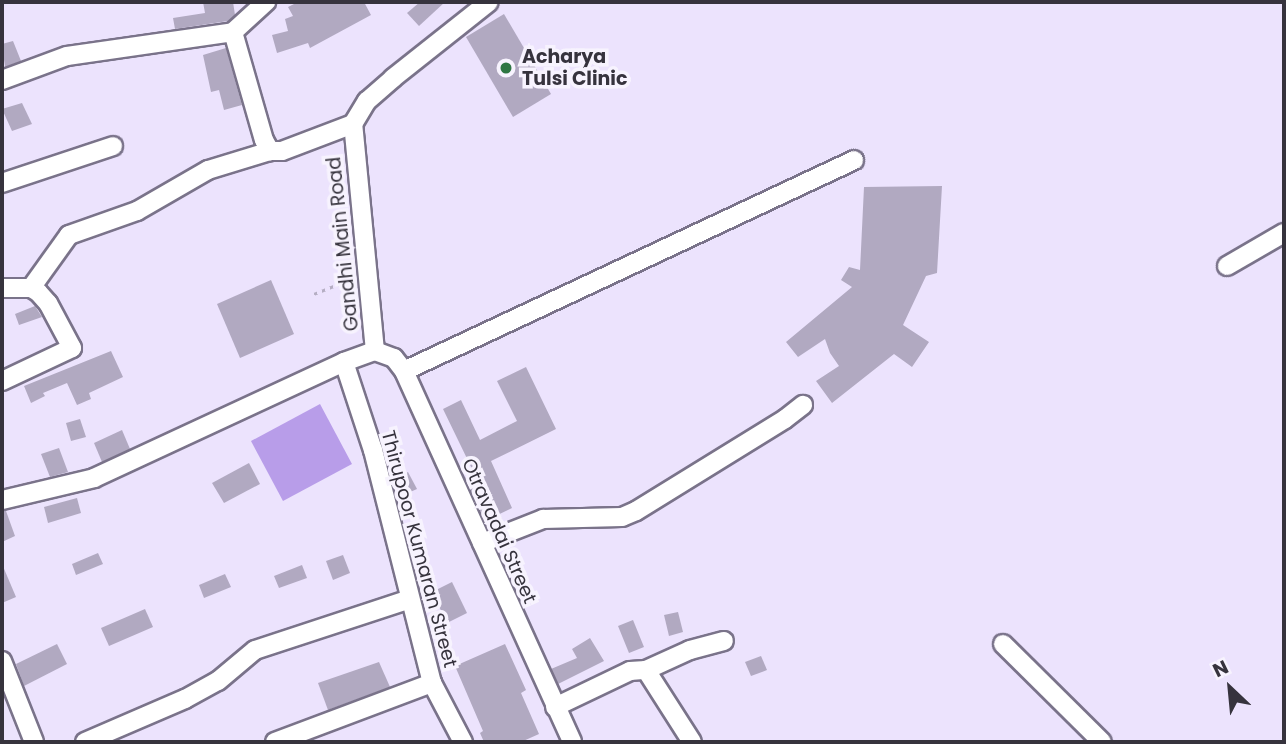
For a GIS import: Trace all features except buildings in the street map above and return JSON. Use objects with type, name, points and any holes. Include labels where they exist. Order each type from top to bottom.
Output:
[{"type":"street","points":[[2,80],[66,56],[233,32],[265,2]]},
{"type":"street","points":[[31,288],[60,243],[69,235],[137,211],[208,170],[270,151],[282,151],[353,124],[367,101],[489,2]]},
{"type":"street","points":[[233,32],[264,140],[270,151]]},
{"type":"street","name":"Gandhi Main Road","points":[[2,500],[94,478],[344,362],[375,351],[353,124]]},
{"type":"street","points":[[2,183],[113,146]]},
{"type":"street","points":[[375,351],[394,358],[404,371],[854,160]]},
{"type":"street","points":[[1227,266],[1284,233]]},
{"type":"street","points":[[2,288],[31,288],[48,303],[72,348],[2,381]]},
{"type":"street","name":"Thirupoor Kumaran Street","points":[[344,362],[373,450],[432,683],[462,742]]},
{"type":"street","name":"Otravadai Street","points":[[404,371],[572,742]]},
{"type":"street","points":[[482,543],[543,519],[615,518],[636,511],[785,419],[803,405]]},
{"type":"street","points":[[85,742],[184,699],[218,681],[255,650],[410,599]]},
{"type":"street","points":[[555,707],[630,671],[646,670],[690,650],[724,641]]},
{"type":"street","points":[[1003,644],[1102,742]]},
{"type":"street","points":[[2,661],[34,742]]},
{"type":"street","points":[[646,670],[692,742]]},
{"type":"street","points":[[275,742],[432,683]]},
{"type":"path","points":[[314,294],[368,275]]},
{"type":"shaded area","points":[[320,404],[352,464],[283,501],[251,441]]},
{"type":"place","name":"Acharya Tulsi Clinic","points":[[506,68]]}]
